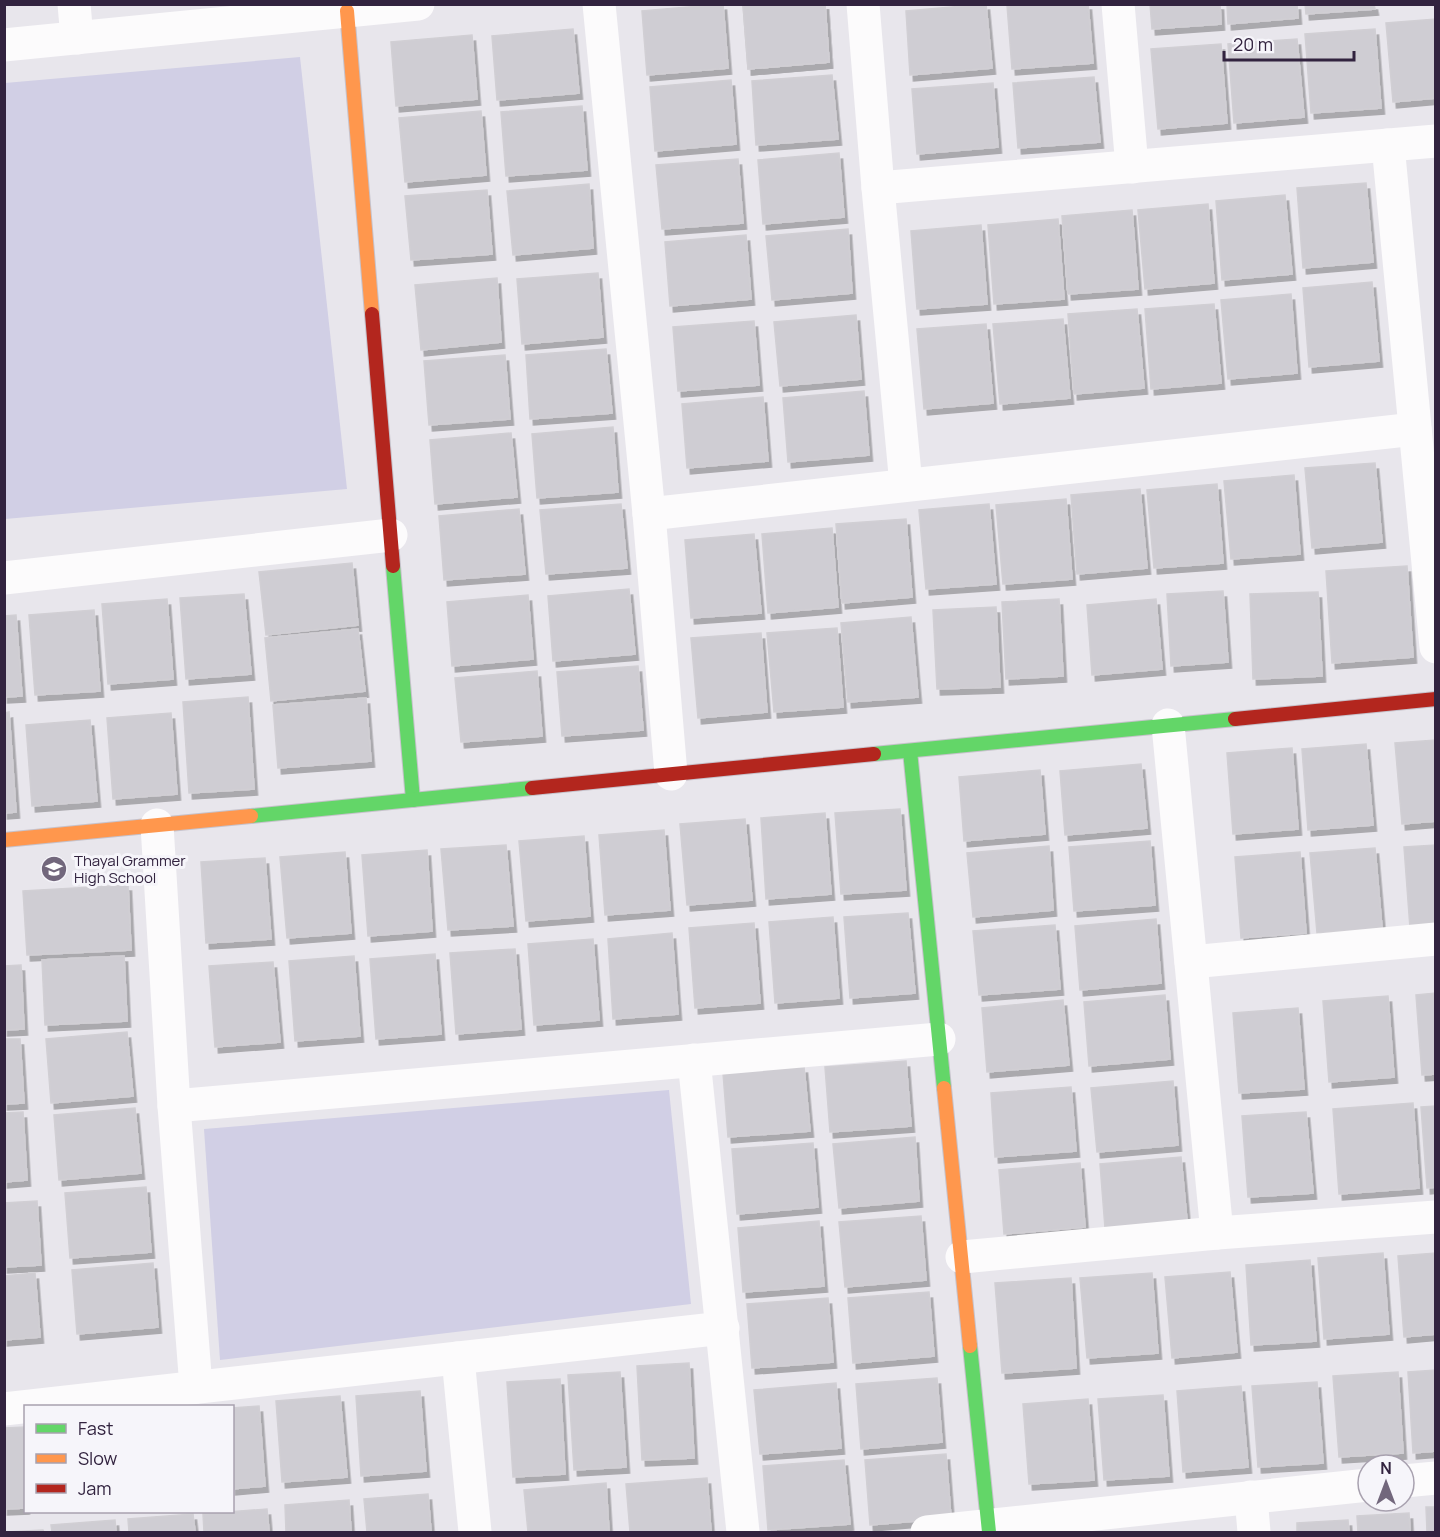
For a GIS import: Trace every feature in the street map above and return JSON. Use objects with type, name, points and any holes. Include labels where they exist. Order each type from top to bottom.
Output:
[{"type":"street","points":[[74,4],[77,38]]},
{"type":"street","points":[[4,45],[418,4]]},
{"type":"street","points":[[598,4],[649,514],[671,774]]},
{"type":"street","points":[[864,4],[878,188],[906,485]]},
{"type":"street","points":[[1118,4],[1132,167]]},
{"type":"street","points":[[347,11],[413,800]]},
{"type":"street","points":[[878,188],[1436,141]]},
{"type":"street","points":[[1388,145],[1436,647]]},
{"type":"street","points":[[649,514],[1415,429]]},
{"type":"street","points":[[4,578],[391,535]]},
{"type":"street","points":[[4,840],[1436,699]]},
{"type":"street","points":[[1168,725],[1217,1233]]},
{"type":"street","points":[[910,751],[989,1529]]},
{"type":"street","points":[[157,825],[174,1106],[196,1387]]},
{"type":"street","points":[[1191,962],[1436,939]]},
{"type":"street","points":[[174,1106],[939,1039]]},
{"type":"street","points":[[694,1060],[743,1533]]},
{"type":"street","points":[[962,1257],[1217,1233],[1436,1217]]},
{"type":"street","points":[[31,1405],[723,1328]]},
{"type":"street","points":[[458,1358],[475,1533]]},
{"type":"street","points":[[4,1408],[24,1406]]},
{"type":"street","points":[[1416,1480],[1436,1478]]},
{"type":"street","points":[[927,1533],[989,1529],[1356,1486]]},
{"type":"street","points":[[1251,1497],[1254,1533]]},
{"type":"shaded area","points":[[300,57],[347,489],[5,519],[5,83]]},
{"type":"shaded area","points":[[669,1090],[691,1304],[220,1360],[204,1129]]},
{"type":"building","points":[[723,4],[728,68],[647,75],[642,11]]},
{"type":"building","points":[[825,4],[829,62],[748,69],[743,5]]},
{"type":"building","points":[[825,4],[829,62],[748,69],[743,5]]},
{"type":"building","points":[[986,4],[992,68],[910,75],[906,11]]},
{"type":"building","points":[[1088,4],[1093,63],[1012,69],[1007,5]]},
{"type":"building","points":[[1150,4],[1220,4],[1221,24],[1152,29]]},
{"type":"building","points":[[1227,4],[1297,4],[1298,18],[1228,24]]},
{"type":"building","points":[[1305,4],[1374,4],[1375,9],[1306,14]]},
{"type":"building","points":[[1436,19],[1436,98],[1393,102],[1386,23]]},
{"type":"building","points":[[573,29],[579,93],[497,100],[492,36]]},
{"type":"building","points":[[1375,29],[1381,108],[1311,113],[1305,34]]},
{"type":"building","points":[[472,35],[477,99],[396,106],[391,42]]},
{"type":"building","points":[[1297,39],[1304,117],[1234,123],[1228,44]]},
{"type":"building","points":[[1221,44],[1227,123],[1158,129],[1151,49]]},
{"type":"building","points":[[832,75],[838,139],[756,145],[752,81]]},
{"type":"building","points":[[1094,77],[1100,142],[1018,148],[1013,83]]},
{"type":"building","points":[[731,80],[736,144],[655,151],[650,87]]},
{"type":"building","points":[[993,83],[998,147],[917,154],[912,89]]},
{"type":"building","points":[[582,106],[587,170],[506,176],[501,112]]},
{"type":"building","points":[[481,111],[486,175],[405,182],[399,118]]},
{"type":"building","points":[[839,153],[844,217],[763,224],[758,160]]},
{"type":"building","points":[[738,159],[743,223],[662,229],[656,165]]},
{"type":"building","points":[[1366,183],[1373,262],[1303,268],[1297,188]]},
{"type":"building","points":[[589,184],[593,248],[513,255],[507,191]]},
{"type":"building","points":[[487,190],[492,254],[411,260],[405,196]]},
{"type":"building","points":[[1285,195],[1292,274],[1222,280],[1216,201]]},
{"type":"building","points":[[1208,204],[1214,283],[1145,289],[1138,210]]},
{"type":"building","points":[[1132,210],[1138,289],[1068,294],[1062,216]]},
{"type":"building","points":[[1058,219],[1064,299],[994,304],[988,225]]},
{"type":"building","points":[[981,225],[987,304],[917,309],[911,231]]},
{"type":"building","points":[[848,229],[852,293],[772,300],[766,236]]},
{"type":"building","points":[[746,235],[751,299],[670,306],[665,242]]},
{"type":"building","points":[[598,273],[603,337],[522,344],[517,279]]},
{"type":"building","points":[[497,278],[501,342],[421,350],[415,285]]},
{"type":"building","points":[[1372,282],[1379,361],[1309,367],[1303,288]]},
{"type":"building","points":[[1291,294],[1297,373],[1228,379],[1221,300]]},
{"type":"building","points":[[1214,304],[1221,383],[1151,389],[1145,309]]},
{"type":"building","points":[[1137,309],[1144,388],[1074,394],[1068,314]]},
{"type":"building","points":[[856,315],[861,379],[780,386],[774,322]]},
{"type":"building","points":[[1063,319],[1070,398],[1000,404],[993,324]]},
{"type":"building","points":[[754,321],[759,385],[678,391],[673,327]]},
{"type":"building","points":[[986,324],[993,403],[924,409],[917,329]]},
{"type":"building","points":[[606,349],[612,413],[530,419],[526,355]]},
{"type":"building","points":[[505,355],[510,419],[429,425],[424,361]]},
{"type":"building","points":[[864,391],[869,455],[788,462],[783,398]]},
{"type":"building","points":[[763,397],[768,461],[687,468],[682,404]]},
{"type":"building","points":[[613,427],[618,492],[537,498],[532,434]]},
{"type":"building","points":[[511,433],[517,497],[435,504],[430,440]]},
{"type":"building","points":[[1375,463],[1382,542],[1312,548],[1305,468]]},
{"type":"building","points":[[1294,475],[1300,554],[1231,559],[1224,481]]},
{"type":"building","points":[[1217,484],[1223,563],[1154,568],[1147,490]]},
{"type":"building","points":[[1140,489],[1147,568],[1077,574],[1071,495]]},
{"type":"building","points":[[1066,499],[1072,579],[1003,584],[996,505]]},
{"type":"building","points":[[621,504],[627,568],[546,574],[540,510]]},
{"type":"building","points":[[989,504],[996,584],[926,589],[919,510]]},
{"type":"building","points":[[519,509],[525,574],[444,580],[439,516]]},
{"type":"building","points":[[906,519],[912,597],[842,603],[836,524]]},
{"type":"building","points":[[832,528],[838,607],[768,613],[762,534]]},
{"type":"building","points":[[754,534],[761,613],[691,618],[685,540]]},
{"type":"building","points":[[352,563],[358,625],[266,635],[259,572]]},
{"type":"building","points":[[1407,566],[1413,657],[1332,663],[1326,571]]},
{"type":"building","points":[[629,589],[635,654],[553,661],[548,596]]},
{"type":"building","points":[[1223,591],[1228,662],[1171,666],[1167,594]]},
{"type":"building","points":[[1318,592],[1322,676],[1253,679],[1250,594]]},
{"type":"building","points":[[244,594],[251,674],[186,679],[180,598]]},
{"type":"building","points":[[528,595],[533,659],[452,666],[447,602]]},
{"type":"building","points":[[167,599],[173,679],[108,684],[102,604]]},
{"type":"building","points":[[1059,599],[1063,676],[1006,679],[1002,602]]},
{"type":"building","points":[[1156,599],[1162,669],[1092,675],[1087,605]]},
{"type":"building","points":[[996,607],[1000,687],[937,689],[933,610]]},
{"type":"building","points":[[94,610],[100,691],[35,695],[29,615]]},
{"type":"building","points":[[16,615],[22,696],[4,697],[4,616]]},
{"type":"building","points":[[911,617],[918,697],[848,702],[841,623]]},
{"type":"building","points":[[837,628],[843,707],[774,712],[767,633]]},
{"type":"building","points":[[358,629],[365,691],[271,701],[265,638]]},
{"type":"building","points":[[761,633],[767,712],[698,718],[691,638]]},
{"type":"building","points":[[638,666],[643,730],[562,736],[557,672]]},
{"type":"building","points":[[537,671],[542,736],[461,742],[455,678]]},
{"type":"building","points":[[248,697],[254,789],[189,793],[183,702]]},
{"type":"building","points":[[366,698],[371,761],[278,768],[273,705]]},
{"type":"building","points":[[9,712],[16,812],[4,813],[4,713]]},
{"type":"building","points":[[171,713],[177,794],[113,799],[107,718]]},
{"type":"building","points":[[90,720],[97,801],[32,806],[26,725]]},
{"type":"building","points":[[1436,740],[1436,821],[1402,824],[1395,743]]},
{"type":"building","points":[[1366,744],[1373,825],[1308,830],[1302,749]]},
{"type":"building","points":[[1292,748],[1298,829],[1233,834],[1227,753]]},
{"type":"building","points":[[1141,764],[1147,828],[1065,835],[1060,771]]},
{"type":"building","points":[[1040,770],[1045,834],[964,841],[959,777]]},
{"type":"building","points":[[900,809],[906,890],[841,894],[835,813]]},
{"type":"building","points":[[825,813],[831,894],[766,899],[761,818]]},
{"type":"building","points":[[745,819],[752,900],[687,905],[680,824]]},
{"type":"building","points":[[664,830],[670,910],[605,915],[599,835]]},
{"type":"building","points":[[584,836],[590,916],[526,921],[519,841]]},
{"type":"building","points":[[1150,841],[1155,905],[1074,911],[1069,847]]},
{"type":"building","points":[[506,845],[513,926],[448,930],[441,849]]},
{"type":"building","points":[[1436,845],[1436,926],[1410,928],[1404,847]]},
{"type":"building","points":[[1049,846],[1053,910],[973,917],[967,853]]},
{"type":"building","points":[[1375,848],[1382,928],[1317,933],[1310,853]]},
{"type":"building","points":[[427,850],[432,931],[368,936],[362,855]]},
{"type":"building","points":[[345,852],[351,933],[287,938],[280,857]]},
{"type":"building","points":[[1300,852],[1306,933],[1241,938],[1235,857]]},
{"type":"building","points":[[265,858],[271,939],[206,943],[201,862]]},
{"type":"building","points":[[128,885],[131,950],[27,955],[23,891]]},
{"type":"building","points":[[908,913],[915,993],[850,998],[844,917]]},
{"type":"building","points":[[833,917],[839,998],[775,1003],[769,922]]},
{"type":"building","points":[[1156,919],[1161,983],[1080,990],[1075,926]]},
{"type":"building","points":[[754,923],[760,1003],[695,1008],[689,928]]},
{"type":"building","points":[[1055,925],[1060,989],[979,995],[973,931]]},
{"type":"building","points":[[672,933],[678,1014],[613,1019],[608,939]]},
{"type":"building","points":[[593,939],[599,1020],[534,1025],[528,944]]},
{"type":"building","points":[[515,949],[521,1029],[456,1034],[450,953]]},
{"type":"building","points":[[435,954],[441,1034],[376,1039],[370,959]]},
{"type":"building","points":[[124,956],[127,1021],[45,1025],[42,960]]},
{"type":"building","points":[[354,956],[360,1036],[295,1041],[289,961]]},
{"type":"building","points":[[273,962],[280,1042],[215,1047],[209,966]]},
{"type":"building","points":[[21,965],[24,1029],[4,1030],[4,966]]},
{"type":"building","points":[[1436,993],[1436,1074],[1422,1075],[1416,995]]},
{"type":"building","points":[[1165,995],[1170,1059],[1089,1066],[1084,1002]]},
{"type":"building","points":[[1388,996],[1394,1077],[1329,1082],[1323,1001]]},
{"type":"building","points":[[1063,1000],[1069,1065],[987,1072],[982,1008]]},
{"type":"building","points":[[1298,1008],[1304,1089],[1239,1093],[1233,1013]]},
{"type":"building","points":[[127,1032],[133,1096],[51,1103],[46,1039]]},
{"type":"building","points":[[4,1039],[20,1039],[24,1103],[4,1104]]},
{"type":"building","points":[[906,1061],[911,1126],[830,1132],[825,1067]]},
{"type":"building","points":[[804,1067],[810,1131],[728,1137],[723,1073]]},
{"type":"building","points":[[1173,1081],[1178,1145],[1097,1152],[1091,1088]]},
{"type":"building","points":[[1071,1087],[1076,1151],[995,1157],[991,1093]]},
{"type":"building","points":[[1413,1103],[1419,1188],[1339,1194],[1333,1109]]},
{"type":"building","points":[[1436,1106],[1436,1187],[1427,1188],[1421,1107]]},
{"type":"building","points":[[135,1108],[141,1173],[59,1180],[54,1115]]},
{"type":"building","points":[[23,1112],[27,1180],[4,1182],[4,1113]]},
{"type":"building","points":[[1306,1112],[1313,1193],[1248,1197],[1242,1116]]},
{"type":"building","points":[[915,1137],[919,1201],[839,1208],[833,1144]]},
{"type":"building","points":[[813,1143],[818,1207],[737,1214],[732,1149]]},
{"type":"building","points":[[1181,1157],[1187,1221],[1105,1228],[1100,1164]]},
{"type":"building","points":[[1080,1163],[1085,1227],[1004,1234],[999,1170]]},
{"type":"building","points":[[146,1187],[151,1252],[70,1258],[65,1193]]},
{"type":"building","points":[[37,1201],[41,1265],[4,1267],[4,1203]]},
{"type":"building","points":[[921,1216],[926,1280],[845,1287],[839,1222]]},
{"type":"building","points":[[819,1221],[824,1286],[743,1292],[738,1228]]},
{"type":"building","points":[[1383,1253],[1389,1334],[1324,1339],[1318,1258]]},
{"type":"building","points":[[1436,1253],[1436,1334],[1404,1337],[1398,1256]]},
{"type":"building","points":[[1310,1260],[1316,1341],[1251,1345],[1246,1265]]},
{"type":"building","points":[[153,1263],[158,1327],[77,1334],[72,1270]]},
{"type":"building","points":[[1230,1272],[1237,1352],[1172,1358],[1165,1277]]},
{"type":"building","points":[[35,1273],[40,1337],[4,1340],[4,1276]]},
{"type":"building","points":[[1152,1273],[1158,1353],[1087,1358],[1080,1278]]},
{"type":"building","points":[[1071,1278],[1076,1368],[1002,1373],[995,1283]]},
{"type":"building","points":[[929,1292],[934,1356],[853,1363],[848,1298]]},
{"type":"building","points":[[828,1298],[833,1362],[752,1368],[747,1304]]},
{"type":"building","points":[[689,1363],[694,1458],[642,1460],[637,1366]]},
{"type":"building","points":[[1436,1370],[1436,1451],[1413,1453],[1408,1372]]},
{"type":"building","points":[[620,1372],[626,1467],[574,1470],[568,1375]]},
{"type":"building","points":[[1398,1372],[1403,1453],[1356,1453],[1356,1456],[1339,1457],[1333,1376]]},
{"type":"building","points":[[937,1378],[942,1442],[861,1449],[856,1384]]},
{"type":"building","points":[[560,1379],[565,1474],[513,1477],[507,1382]]},
{"type":"building","points":[[1317,1382],[1323,1463],[1258,1467],[1252,1386]]},
{"type":"building","points":[[836,1383],[841,1448],[760,1454],[754,1390]]},
{"type":"building","points":[[1241,1386],[1248,1467],[1183,1472],[1177,1391]]},
{"type":"building","points":[[420,1391],[426,1471],[361,1476],[356,1396]]},
{"type":"building","points":[[1163,1395],[1169,1476],[1104,1480],[1098,1399]]},
{"type":"building","points":[[340,1396],[347,1477],[282,1482],[276,1401]]},
{"type":"building","points":[[1088,1399],[1094,1480],[1029,1484],[1023,1404]]},
{"type":"building","points":[[259,1406],[265,1486],[234,1489],[234,1408]]},
{"type":"building","points":[[24,1427],[24,1508],[4,1509],[4,1428]]},
{"type":"building","points":[[946,1454],[951,1518],[870,1525],[865,1460]]},
{"type":"building","points":[[844,1460],[850,1524],[768,1530],[763,1466]]},
{"type":"building","points":[[707,1478],[711,1532],[630,1532],[626,1484]]},
{"type":"building","points":[[606,1483],[609,1532],[528,1532],[524,1490]]},
{"type":"building","points":[[428,1494],[431,1532],[367,1532],[364,1499]]},
{"type":"building","points":[[349,1500],[351,1532],[286,1532],[285,1505]]},
{"type":"building","points":[[1426,1507],[1436,1507],[1436,1532],[1427,1532]]},
{"type":"building","points":[[267,1509],[269,1532],[204,1532],[203,1514]]},
{"type":"building","points":[[1409,1513],[1410,1532],[1358,1532],[1357,1516]]},
{"type":"building","points":[[193,1514],[195,1532],[129,1532],[128,1519]]},
{"type":"building","points":[[115,1520],[116,1532],[52,1532],[51,1525]]},
{"type":"building","points":[[1348,1520],[1349,1532],[1297,1532],[1297,1523]]},
{"type":"building","points":[[43,1530],[44,1532],[6,1532]]},
{"type":"traffic: fast","points":[[393,566],[413,800]]},
{"type":"traffic: fast","points":[[874,754],[1235,719]]},
{"type":"traffic: fast","points":[[910,751],[944,1088]]},
{"type":"traffic: fast","points":[[251,816],[532,788]]},
{"type":"traffic: fast","points":[[970,1346],[989,1532]]},
{"type":"traffic: slow","points":[[347,11],[372,314]]},
{"type":"traffic: slow","points":[[4,840],[251,816]]},
{"type":"traffic: slow","points":[[944,1088],[970,1346]]},
{"type":"traffic: jam","points":[[372,314],[393,566]]},
{"type":"traffic: jam","points":[[1235,719],[1436,699]]},
{"type":"traffic: jam","points":[[532,788],[874,754]]},
{"type":"place","name":"Thayal Grammer High School","points":[[54,869]]}]
